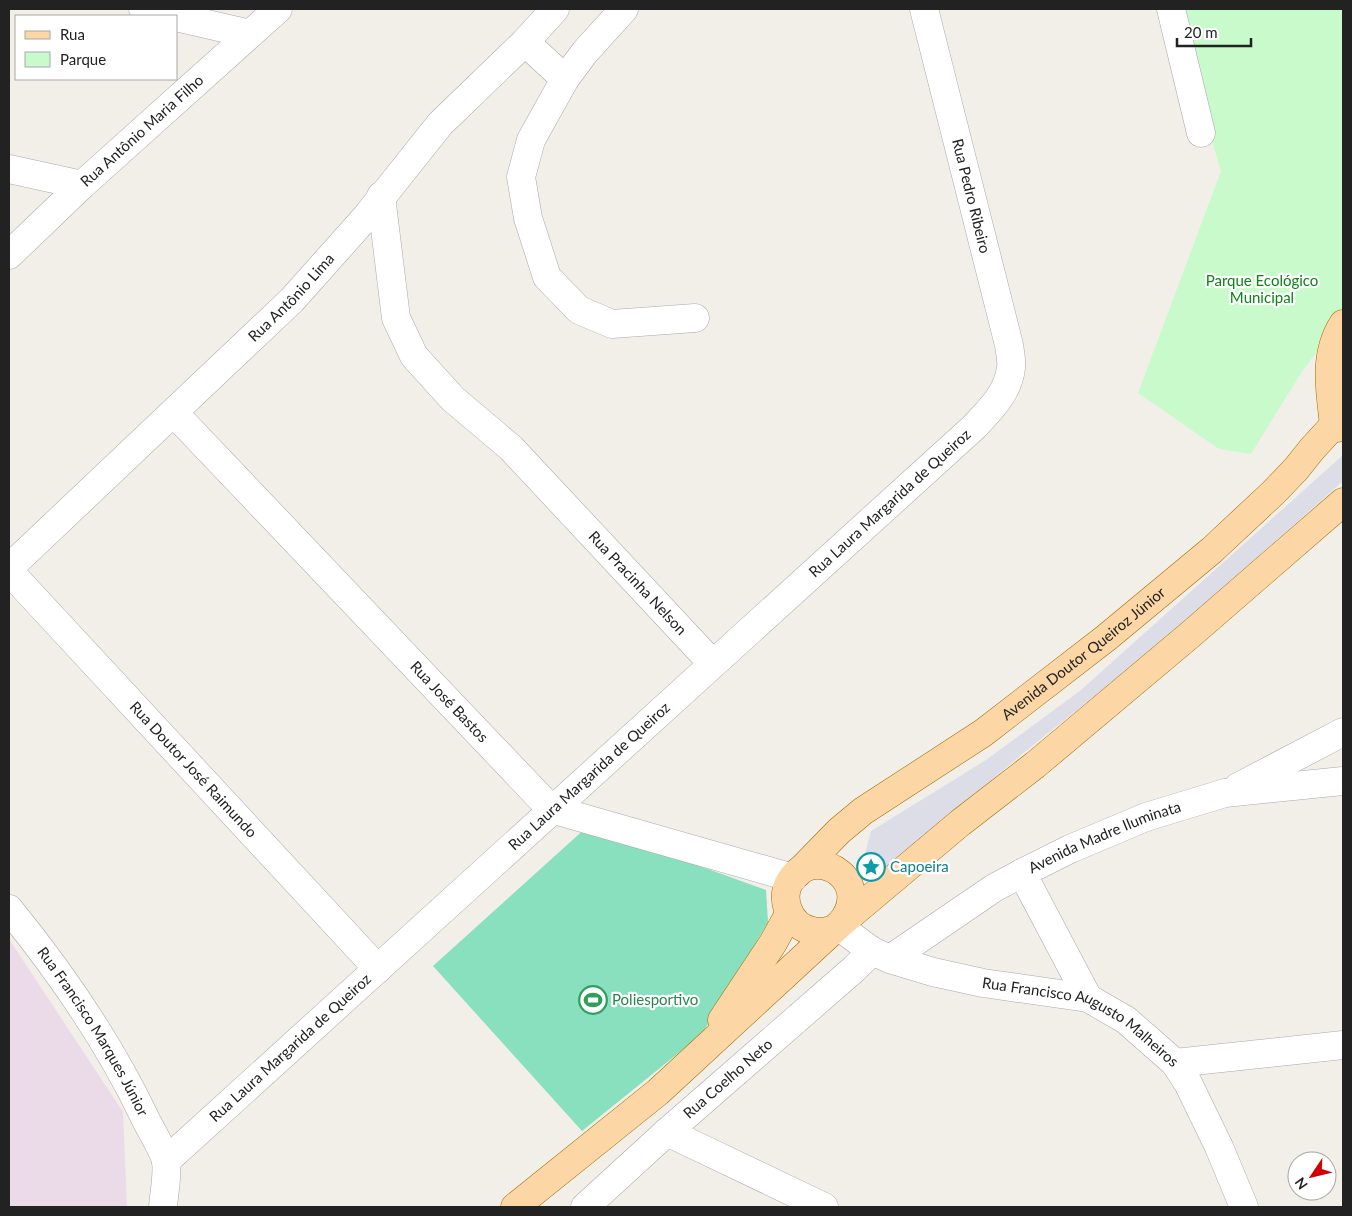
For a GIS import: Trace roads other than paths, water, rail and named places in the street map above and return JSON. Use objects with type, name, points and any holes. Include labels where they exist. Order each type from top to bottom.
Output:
[{"type":"main road","points":[[1340,422],[1329,383],[1330,358],[1336,336],[1343,324]]},
{"type":"main road","name":"Avenida Doutor Queiroz Júnior","points":[[795,875],[839,831],[863,811],[983,733],[1106,638],[1212,550],[1274,492],[1340,422]]},
{"type":"main road","points":[[515,1207],[658,1092],[799,963],[837,926],[848,914],[852,904],[852,892],[840,873],[830,867],[819,865],[808,867],[795,875],[788,886],[786,905],[789,914],[795,922],[813,931],[837,926],[960,823],[1035,765],[1177,647],[1343,502]]},
{"type":"main road","points":[[698,1055],[773,943],[789,914]]},
{"type":"street","points":[[143,9],[170,15]]},
{"type":"street","name":"Rua Antônio Maria Filho","points":[[9,255],[82,185],[278,9]]},
{"type":"street","name":"Rua Antônio Lima","points":[[9,569],[292,300],[366,217],[440,124],[525,42],[555,9]]},
{"type":"street","points":[[624,9],[585,52],[565,79],[531,140],[521,177],[528,218],[547,277],[579,310],[612,324],[695,318]]},
{"type":"street","name":"Rua Pedro Ribeiro","points":[[924,9],[1009,345],[1011,367],[1007,385]]},
{"type":"street","points":[[1171,9],[1201,133]]},
{"type":"street","points":[[178,17],[250,34]]},
{"type":"street","points":[[525,42],[565,79]]},
{"type":"street","points":[[9,169],[82,185]]},
{"type":"street","name":"Rua Pracinha Nelson","points":[[381,196],[396,318],[414,356],[453,399],[512,448],[712,663]]},
{"type":"street","name":"Rua Laura Margarida de Queiroz","points":[[166,1161],[551,809],[974,427],[999,400],[1007,385]]},
{"type":"street","name":"Rua José Bastos","points":[[174,413],[551,809]]},
{"type":"street","name":"Rua Doutor José Raimundo","points":[[9,569],[378,969]]},
{"type":"street","points":[[1225,794],[1343,732]]},
{"type":"street","name":"Avenida Madre Iluminata","points":[[881,955],[1022,873],[1070,849],[1146,817],[1225,794],[1343,781]]},
{"type":"street","points":[[551,809],[795,875]]},
{"type":"street","points":[[1022,873],[1088,998]]},
{"type":"street","name":"Rua Francisco Marques Júnior","points":[[9,909],[52,964],[118,1064],[166,1161]]},
{"type":"street","name":"Rua Francisco Augusto Malheiros","points":[[837,926],[881,955],[933,972],[983,982],[1088,998],[1126,1020],[1174,1063],[1188,1083],[1219,1147],[1244,1207]]},
{"type":"street","name":"Rua Coelho Neto","points":[[585,1207],[667,1132],[854,968],[881,955]]},
{"type":"street","points":[[1174,1063],[1343,1044]]},
{"type":"street","points":[[667,1132],[824,1207]]},
{"type":"street","points":[[163,1207],[166,1161]]},
{"type":"place","name":"Capoeira","points":[[871,867]]},
{"type":"place","name":"Poliesportivo","points":[[593,1000]]},
{"type":"park label","name":"Parque Ecológico Municipal","points":[[1262,290]]}]
